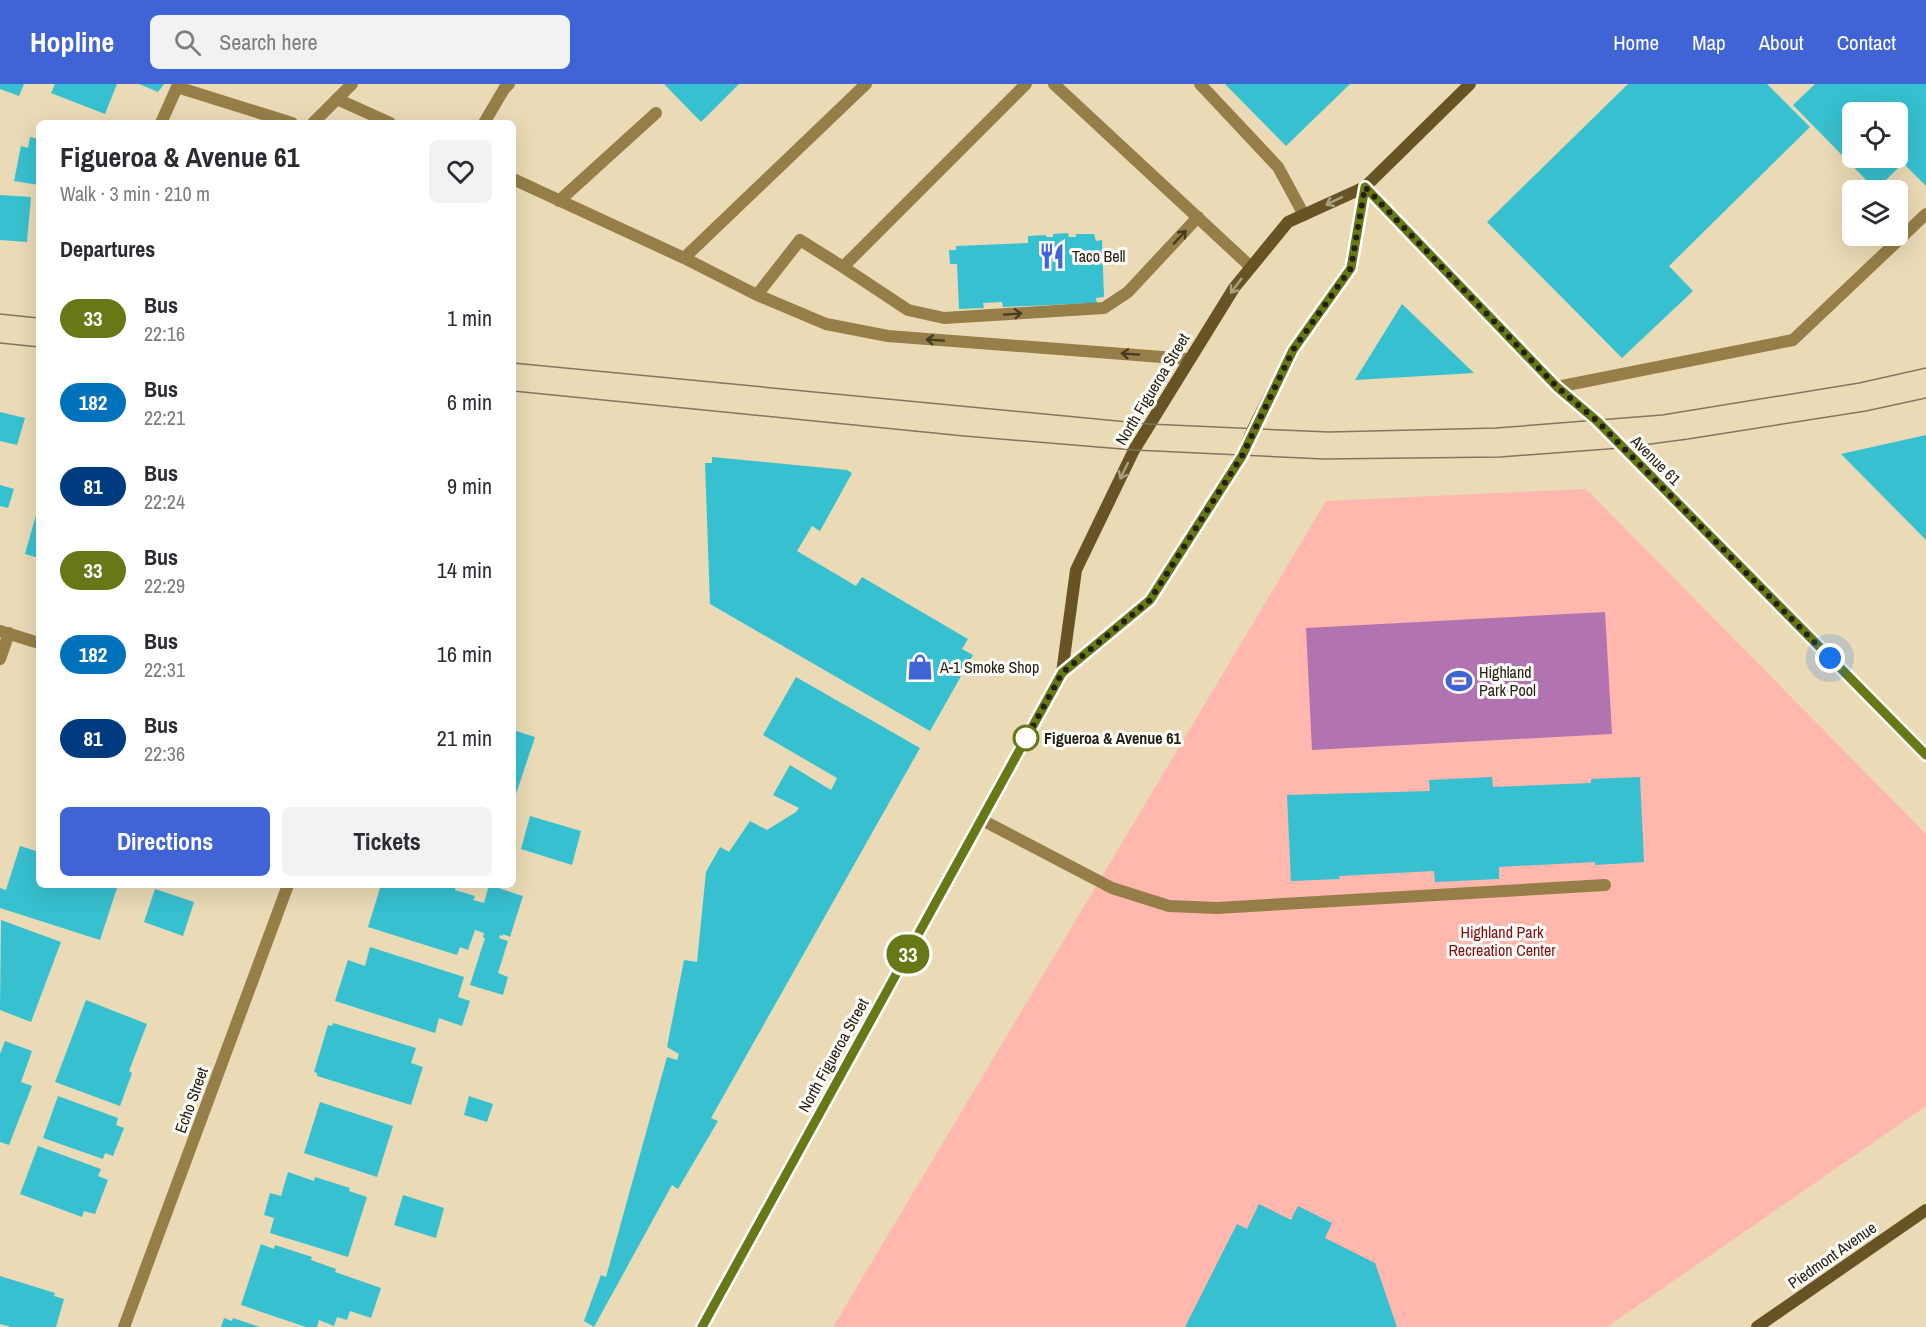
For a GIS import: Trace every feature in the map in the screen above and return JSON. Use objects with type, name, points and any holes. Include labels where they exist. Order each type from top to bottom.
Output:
[{"type":"main road","name":"North Figueroa Street","points":[[702,1327],[1062,673],[1076,570],[1134,450],[1188,359],[1234,288],[1288,222],[1365,187],[1470,84]]},
{"type":"main road","name":"North Figueroa Street","points":[[1062,673],[1150,600],[1242,456],[1293,350],[1351,268],[1365,187]]},
{"type":"main road","name":"Avenue 61","points":[[1365,187],[1557,387],[1597,421],[1926,755]]},
{"type":"main road","name":"Piedmont Avenue","points":[[1757,1327],[1926,1210]]},
{"type":"street","points":[[316,120],[352,84]]},
{"type":"street","points":[[486,120],[509,84]]},
{"type":"street","points":[[684,258],[866,84]]},
{"type":"street","points":[[843,267],[1026,84]]},
{"type":"street","points":[[1054,84],[1251,267]]},
{"type":"street","points":[[1200,84],[1278,167],[1304,215]]},
{"type":"street","points":[[162,120],[177,87],[282,120]]},
{"type":"street","points":[[337,99],[383,120]]},
{"type":"street","points":[[559,201],[656,113]]},
{"type":"street","points":[[516,180],[684,258],[757,295],[826,324],[888,336],[1188,359]]},
{"type":"street","points":[[1557,387],[1793,340],[1926,214]]},
{"type":"street","points":[[757,295],[800,240],[908,310],[944,318],[1104,308],[1128,292],[1198,217]]},
{"type":"street","points":[[0,659],[4,632],[36,642]]},
{"type":"street","points":[[982,820],[1112,888],[1169,906],[1217,908],[1605,885]]},
{"type":"street","name":"Echo Street","points":[[124,1327],[287,888]]},
{"type":"green space","name":"Highland Park Recreation Center","points":[[1586,489],[1926,834],[1926,1106],[1607,1327],[833,1327],[1326,501]]},
{"type":"shaded area","name":"Highland Park Pool","points":[[1605,612],[1612,734],[1312,750],[1306,628]]},
{"type":"building","points":[[0,84],[24,84],[19,96],[0,89]]},
{"type":"building","points":[[55,84],[117,84],[105,114],[51,93]]},
{"type":"building","points":[[139,84],[164,84],[158,92]]},
{"type":"building","points":[[664,84],[739,84],[701,122]]},
{"type":"building","points":[[1225,84],[1350,84],[1286,146]]},
{"type":"building","points":[[1628,84],[1767,84],[1810,127],[1669,266],[1693,291],[1622,358],[1487,222]]},
{"type":"building","points":[[1815,84],[1926,84],[1926,186],[1908,168],[1908,102],[1842,102],[1842,155],[1793,105]]},
{"type":"building","points":[[30,137],[36,138],[36,185],[14,181],[21,146],[28,148]]},
{"type":"building","points":[[1855,168],[1898,168],[1886,180],[1866,180]]},
{"type":"building","points":[[0,195],[31,197],[27,242],[0,240]]},
{"type":"building","points":[[1068,233],[1069,237],[1076,237],[1076,234],[1094,234],[1096,241],[1102,240],[1104,297],[1096,298],[1097,303],[1003,307],[1002,302],[983,303],[984,308],[959,309],[957,264],[950,264],[949,250],[956,250],[956,246],[1028,243],[1028,236],[1053,237],[1053,234]]},
{"type":"building","points":[[1402,304],[1474,373],[1355,380]]},
{"type":"building","points":[[0,412],[25,418],[17,445],[0,441]]},
{"type":"building","points":[[1926,435],[1926,540],[1841,454]]},
{"type":"building","points":[[712,457],[847,470],[852,473],[820,531],[812,526],[797,551],[856,586],[862,577],[968,639],[962,649],[973,655],[930,731],[710,604],[705,463],[712,463]]},
{"type":"building","points":[[0,485],[14,489],[8,508],[0,506]]},
{"type":"building","points":[[36,515],[36,557],[25,554]]},
{"type":"building","points":[[796,677],[920,748],[711,1118],[718,1121],[678,1189],[672,1185],[594,1327],[584,1321],[601,1275],[606,1277],[667,1057],[677,1060],[679,1054],[667,1047],[684,960],[697,962],[706,872],[720,847],[729,852],[750,821],[767,830],[796,812],[799,808],[773,795],[790,765],[831,790],[837,778],[763,735]]},
{"type":"building","points":[[516,731],[535,737],[516,794]]},
{"type":"building","points":[[1492,777],[1493,787],[1591,783],[1591,779],[1640,777],[1644,862],[1499,867],[1499,879],[1435,882],[1434,871],[1291,881],[1287,795],[1430,791],[1429,780]]},
{"type":"building","points":[[530,816],[581,831],[572,865],[521,849]]},
{"type":"building","points":[[20,846],[36,851],[36,888],[117,888],[100,940],[0,908],[0,888],[6,890]]},
{"type":"building","points":[[380,888],[455,888],[455,890],[475,896],[473,900],[484,903],[488,888],[498,888],[523,896],[510,937],[503,934],[499,938],[508,941],[498,973],[508,977],[503,995],[470,985],[485,938],[483,938],[484,933],[475,930],[468,950],[460,947],[457,955],[368,927]]},
{"type":"building","points":[[155,889],[194,902],[183,936],[144,922]]},
{"type":"building","points":[[1,920],[61,942],[31,1022],[0,1010]]},
{"type":"building","points":[[370,947],[464,977],[458,997],[470,1001],[462,1026],[439,1018],[435,1033],[335,1001],[348,960],[365,966]]},
{"type":"building","points":[[86,1000],[147,1024],[129,1071],[132,1073],[120,1106],[55,1082]]},
{"type":"building","points":[[333,1023],[416,1048],[411,1063],[423,1067],[411,1105],[317,1076],[314,1072],[328,1025],[332,1026]]},
{"type":"building","points":[[5,1041],[32,1051],[21,1082],[32,1086],[9,1145],[0,1142],[0,1054]]},
{"type":"building","points":[[58,1096],[118,1118],[116,1125],[124,1128],[113,1156],[105,1153],[103,1159],[43,1138]]},
{"type":"building","points":[[469,1096],[493,1104],[487,1122],[464,1115]]},
{"type":"building","points":[[320,1102],[393,1126],[377,1177],[304,1153]]},
{"type":"building","points":[[38,1146],[101,1169],[98,1176],[108,1180],[95,1214],[84,1211],[82,1217],[20,1194]]},
{"type":"building","points":[[288,1172],[314,1181],[315,1177],[350,1188],[349,1191],[367,1197],[348,1257],[270,1233],[274,1218],[264,1215],[270,1193],[281,1196]]},
{"type":"building","points":[[403,1195],[444,1208],[436,1238],[394,1225]]},
{"type":"building","points":[[1259,1204],[1291,1220],[1298,1206],[1332,1223],[1325,1238],[1375,1263],[1397,1327],[1185,1327],[1237,1224],[1247,1229]]},
{"type":"building","points":[[261,1244],[274,1249],[275,1245],[312,1257],[311,1260],[336,1269],[335,1272],[381,1288],[371,1318],[350,1311],[347,1320],[337,1317],[334,1326],[319,1320],[317,1327],[306,1327],[241,1305]]},
{"type":"building","points":[[0,1276],[55,1293],[54,1296],[64,1299],[56,1327],[11,1327],[0,1324]]},
{"type":"building","points":[[224,1318],[232,1321],[233,1318],[260,1327],[221,1327]]},
{"type":"tram line","points":[[0,314],[36,318]]},
{"type":"tram line","points":[[0,343],[36,347]]},
{"type":"tram line","points":[[516,363],[1149,424],[1329,432],[1496,428],[1662,415],[1859,383],[1926,368]]},
{"type":"tram line","points":[[516,391],[964,436],[1134,450],[1324,459],[1500,457],[1621,448],[1866,411],[1926,398]]},
{"type":"bus line","name":"33","points":[[702,1327],[1062,673],[1150,600],[1242,456],[1293,350],[1351,268],[1365,187],[1557,387],[1597,421],[1621,448],[1926,755]]},
{"type":"place","name":"Taco Bell","points":[[1052,256]]},
{"type":"place","name":"A-1 Smoke Shop","points":[[920,667]]},
{"type":"place","name":"Highland Park Pool","points":[[1459,681]]},
{"type":"place","name":"Figueroa & Avenue 61","points":[[1026,738]]},
{"type":"route","points":[[1026,738],[1022,746],[1062,673],[1150,600],[1242,456],[1293,350],[1351,268],[1365,187],[1557,387],[1597,421],[1621,448],[1830,658]]}]
